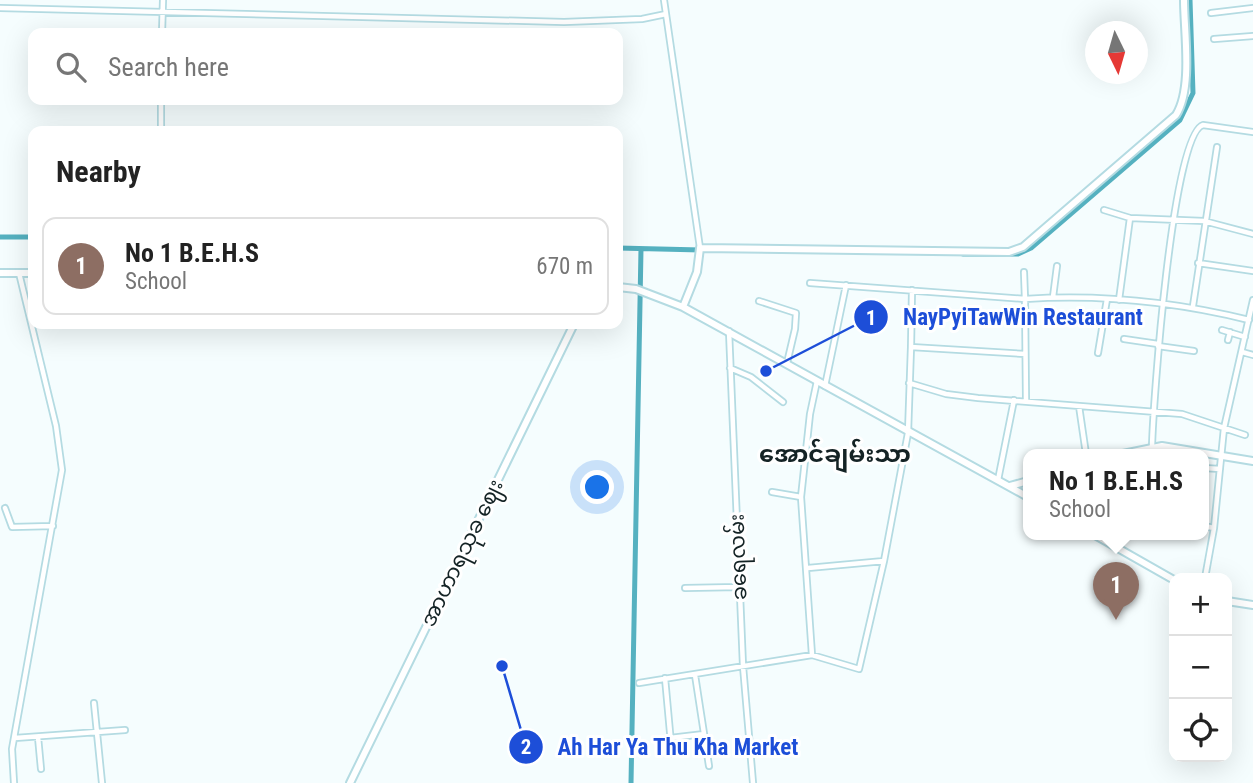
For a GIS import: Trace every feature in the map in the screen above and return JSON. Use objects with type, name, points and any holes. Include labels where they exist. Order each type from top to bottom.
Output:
[{"type":"street","points":[[162,28],[163,0]]},
{"type":"street","points":[[664,0],[700,249],[698,272],[683,307]]},
{"type":"street","points":[[700,249],[1009,252],[1023,247],[1176,115],[1184,98],[1184,0]]},
{"type":"street","points":[[0,8],[564,22],[642,19],[666,14]]},
{"type":"street","points":[[1211,13],[1253,8]]},
{"type":"street","points":[[1214,38],[1253,36]]},
{"type":"street","points":[[161,105],[161,126]]},
{"type":"street","points":[[1152,447],[1162,303],[1181,175],[1196,128],[1203,125],[1253,132]]},
{"type":"street","points":[[1193,306],[1217,147]]},
{"type":"street","points":[[1104,210],[1130,218],[1204,221],[1253,234]]},
{"type":"street","points":[[1119,300],[1130,218]]},
{"type":"street","points":[[1198,263],[1253,271]]},
{"type":"street","points":[[1053,297],[1057,266]]},
{"type":"street","points":[[1024,272],[1026,400]]},
{"type":"street","points":[[0,273],[28,273]]},
{"type":"street","points":[[19,273],[28,310]]},
{"type":"street","points":[[810,283],[1025,299],[1053,297],[1162,303],[1193,306],[1249,320]]},
{"type":"street","points":[[825,386],[846,285]]},
{"type":"street","points":[[623,288],[636,289],[683,307],[729,330],[908,433],[1023,494]]},
{"type":"street","points":[[639,683],[812,655],[859,669],[884,561],[908,433],[912,290]]},
{"type":"street","points":[[1098,353],[1107,299]]},
{"type":"street","points":[[1206,573],[1214,528],[1224,428],[1253,300]]},
{"type":"street","points":[[759,301],[796,313],[796,329],[787,363]]},
{"type":"street","points":[[14,783],[11,758],[62,478],[60,442],[33,329]]},
{"type":"street","name":"အာဟာရသုခ ဈေး","points":[[350,783],[572,329]]},
{"type":"street","name":"ခရေလမ်း","points":[[729,330],[743,666],[753,783]]},
{"type":"street","points":[[1222,330],[1245,337]]},
{"type":"street","points":[[1228,340],[1230,332]]},
{"type":"street","points":[[1124,339],[1194,351]]},
{"type":"street","points":[[911,347],[1025,354]]},
{"type":"street","points":[[1242,352],[1253,355]]},
{"type":"street","points":[[730,368],[751,377],[783,402]]},
{"type":"street","points":[[812,655],[801,496],[810,414],[817,381]]},
{"type":"street","points":[[909,383],[946,394],[1182,414],[1245,435]]},
{"type":"street","points":[[998,480],[1014,400]]},
{"type":"street","points":[[1079,406],[1085,449]]},
{"type":"street","points":[[1144,449],[1172,449]]},
{"type":"street","points":[[1209,453],[1253,461]]},
{"type":"street","points":[[1209,468],[1220,469]]},
{"type":"street","points":[[1010,486],[1023,482]]},
{"type":"street","points":[[772,492],[801,496]]},
{"type":"street","points":[[5,508],[12,527],[53,526]]},
{"type":"street","points":[[1209,527],[1214,528]]},
{"type":"street","points":[[1104,540],[1169,577]]},
{"type":"street","points":[[1109,543],[1112,540]]},
{"type":"street","points":[[808,568],[884,561]]},
{"type":"street","points":[[685,589],[739,587]]},
{"type":"street","points":[[1232,602],[1253,605]]},
{"type":"street","points":[[695,674],[709,766]]},
{"type":"street","points":[[665,678],[672,754]]},
{"type":"street","points":[[94,703],[102,783]]},
{"type":"street","points":[[15,738],[125,730]]},
{"type":"street","points":[[670,738],[704,734]]},
{"type":"street","points":[[38,737],[40,769]]},
{"type":"waterway","points":[[963,254],[1018,254],[1031,248],[1180,120],[1193,93],[1190,0]]},
{"type":"waterway","points":[[0,237],[28,237]]},
{"type":"waterway","points":[[623,248],[701,250]]},
{"type":"waterway","points":[[631,783],[641,249]]},
{"type":"place","name":"NayPyiTawWin Restaurant","points":[[766,371]]},
{"type":"place","name":"No 1 B.E.H.S","points":[[1116,620]]},
{"type":"place","name":"Ah Har Ya Thu Kha Market","points":[[502,666]]},
{"type":"district","name":"အောင်ချမ်းသာ","points":[[835,454]]}]
